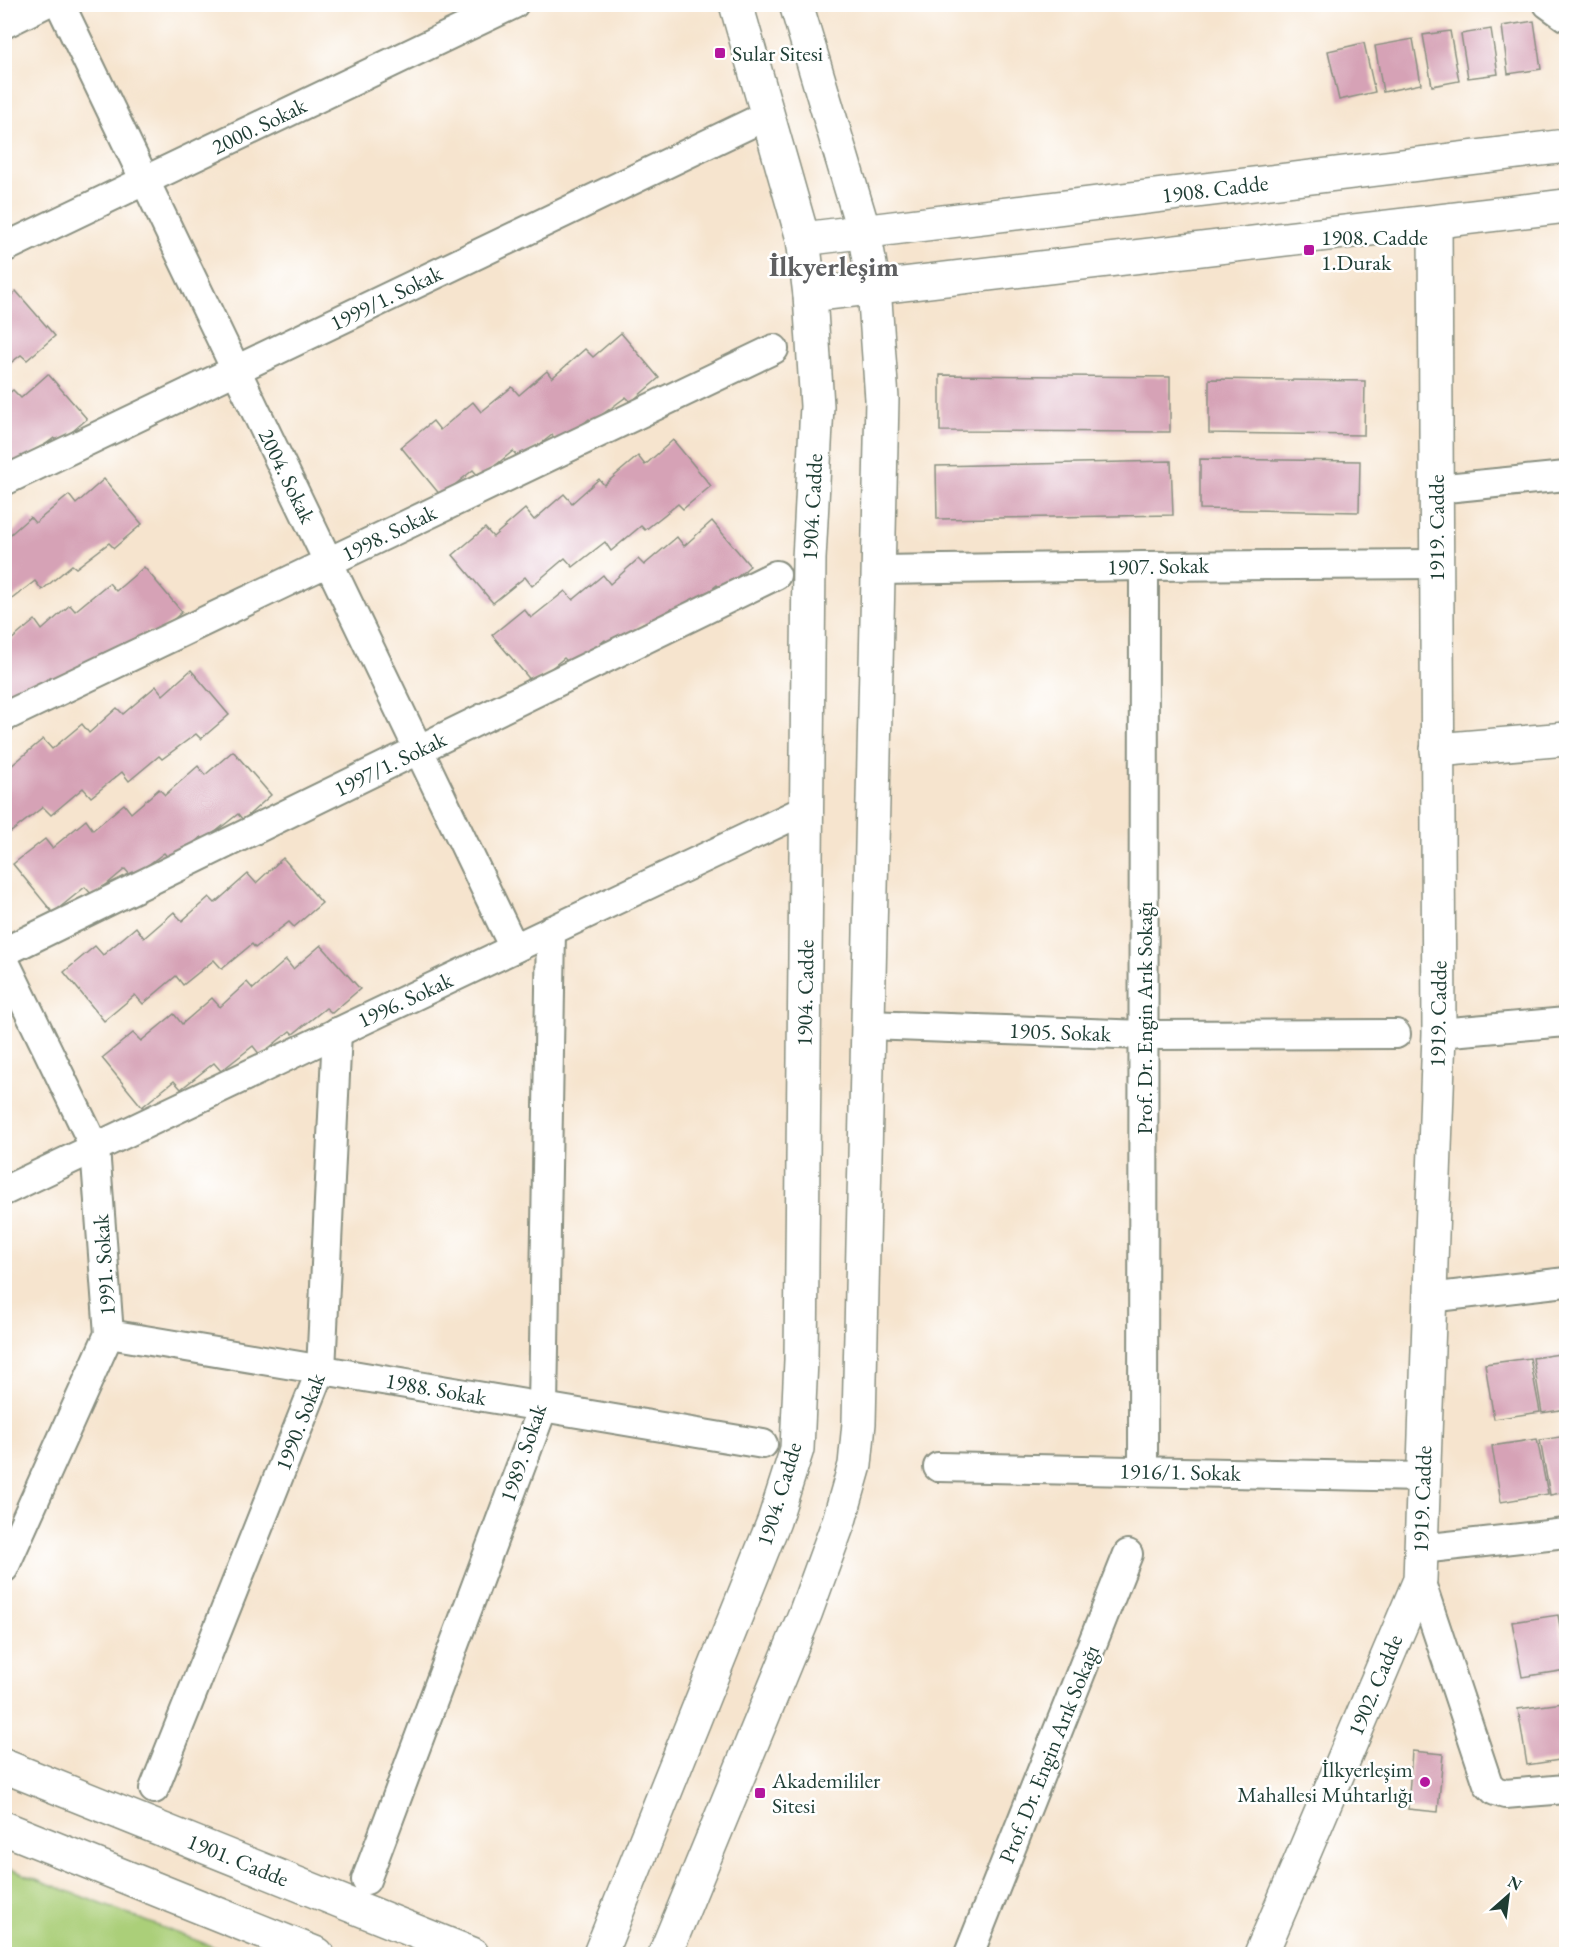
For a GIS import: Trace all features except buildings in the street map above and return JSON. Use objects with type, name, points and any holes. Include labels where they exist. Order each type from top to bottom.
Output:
[{"type":"main road","name":"1904. Cadde","points":[[600,1954],[774,1521],[797,1449],[801,1360],[809,559],[817,406],[810,295],[803,239],[736,4]]},
{"type":"main road","points":[[665,1954],[805,1614],[839,1521],[855,1465],[859,1423],[882,399],[874,287],[864,232],[796,4]]},
{"type":"main road","name":"1908. Cadde","points":[[803,239],[1566,146]]},
{"type":"main road","points":[[810,295],[1566,206]]},
{"type":"main road","name":"1919. Cadde","points":[[1420,1565],[1438,1033],[1435,222]]},
{"type":"main road","points":[[1437,750],[1566,739]]},
{"type":"main road","name":"1902. Cadde","points":[[1261,1954],[1420,1565]]},
{"type":"main road","name":"1901. Cadde","points":[[4,1767],[472,1954]]},
{"type":"main road","points":[[4,1828],[317,1954]]},
{"type":"street","points":[[4,24],[44,4]]},
{"type":"street","name":"2004. Sokak","points":[[60,4],[514,948]]},
{"type":"street","name":"2000. Sokak","points":[[4,248],[514,4]]},
{"type":"street","points":[[1548,4],[1566,17]]},
{"type":"street","name":"1999/1. Sokak","points":[[4,481],[768,115]]},
{"type":"street","name":"1998. Sokak","points":[[4,717],[774,349]]},
{"type":"street","points":[[1436,489],[1566,477]]},
{"type":"street","name":"1907. Sokak","points":[[879,570],[1436,564]]},
{"type":"street","name":"Prof. Dr. Engin Arık Sokağı","points":[[1143,1471],[1144,566]]},
{"type":"street","name":"1997/1. Sokak","points":[[4,952],[776,575]]},
{"type":"street","name":"1996. Sokak","points":[[4,1191],[807,808]]},
{"type":"street","name":"1989. Sokak","points":[[366,1880],[543,1407],[551,930]]},
{"type":"street","name":"1991. Sokak","points":[[4,960],[95,1148],[109,1334],[4,1568]]},
{"type":"street","points":[[1438,1033],[1566,1022]]},
{"type":"street","name":"1905. Sokak","points":[[868,1025],[1144,1035],[1396,1034]]},
{"type":"street","name":"1990. Sokak","points":[[154,1789],[321,1370],[337,1032]]},
{"type":"street","points":[[1429,1298],[1566,1282]]},
{"type":"street","name":"1988. Sokak","points":[[109,1334],[763,1444]]},
{"type":"street","name":"1916/1. Sokak","points":[[938,1467],[1423,1477]]},
{"type":"street","points":[[1420,1565],[1566,1533]]},
{"type":"street","name":"Prof. Dr. Engin Arık Sokağı","points":[[969,1954],[1128,1554]]},
{"type":"street","name":"1919. Cadde","points":[[1420,1565],[1488,1784],[1495,1791],[1504,1794],[1566,1789]]},
{"type":"green space","points":[[5,1867],[232,1954],[5,1954]]},
{"type":"place","name":"Sular Sitesi","points":[[720,53]]},
{"type":"place","name":"1908. Cadde 1.Durak","points":[[1309,250]]},
{"type":"place","name":"İlkyerleşim Mahallesi Muhtarlığı","points":[[1425,1782]]},
{"type":"place","name":"Akademililer Sitesi","points":[[760,1793]]},
{"type":"district","name":"İlkyerleşim","points":[[834,266]]}]
